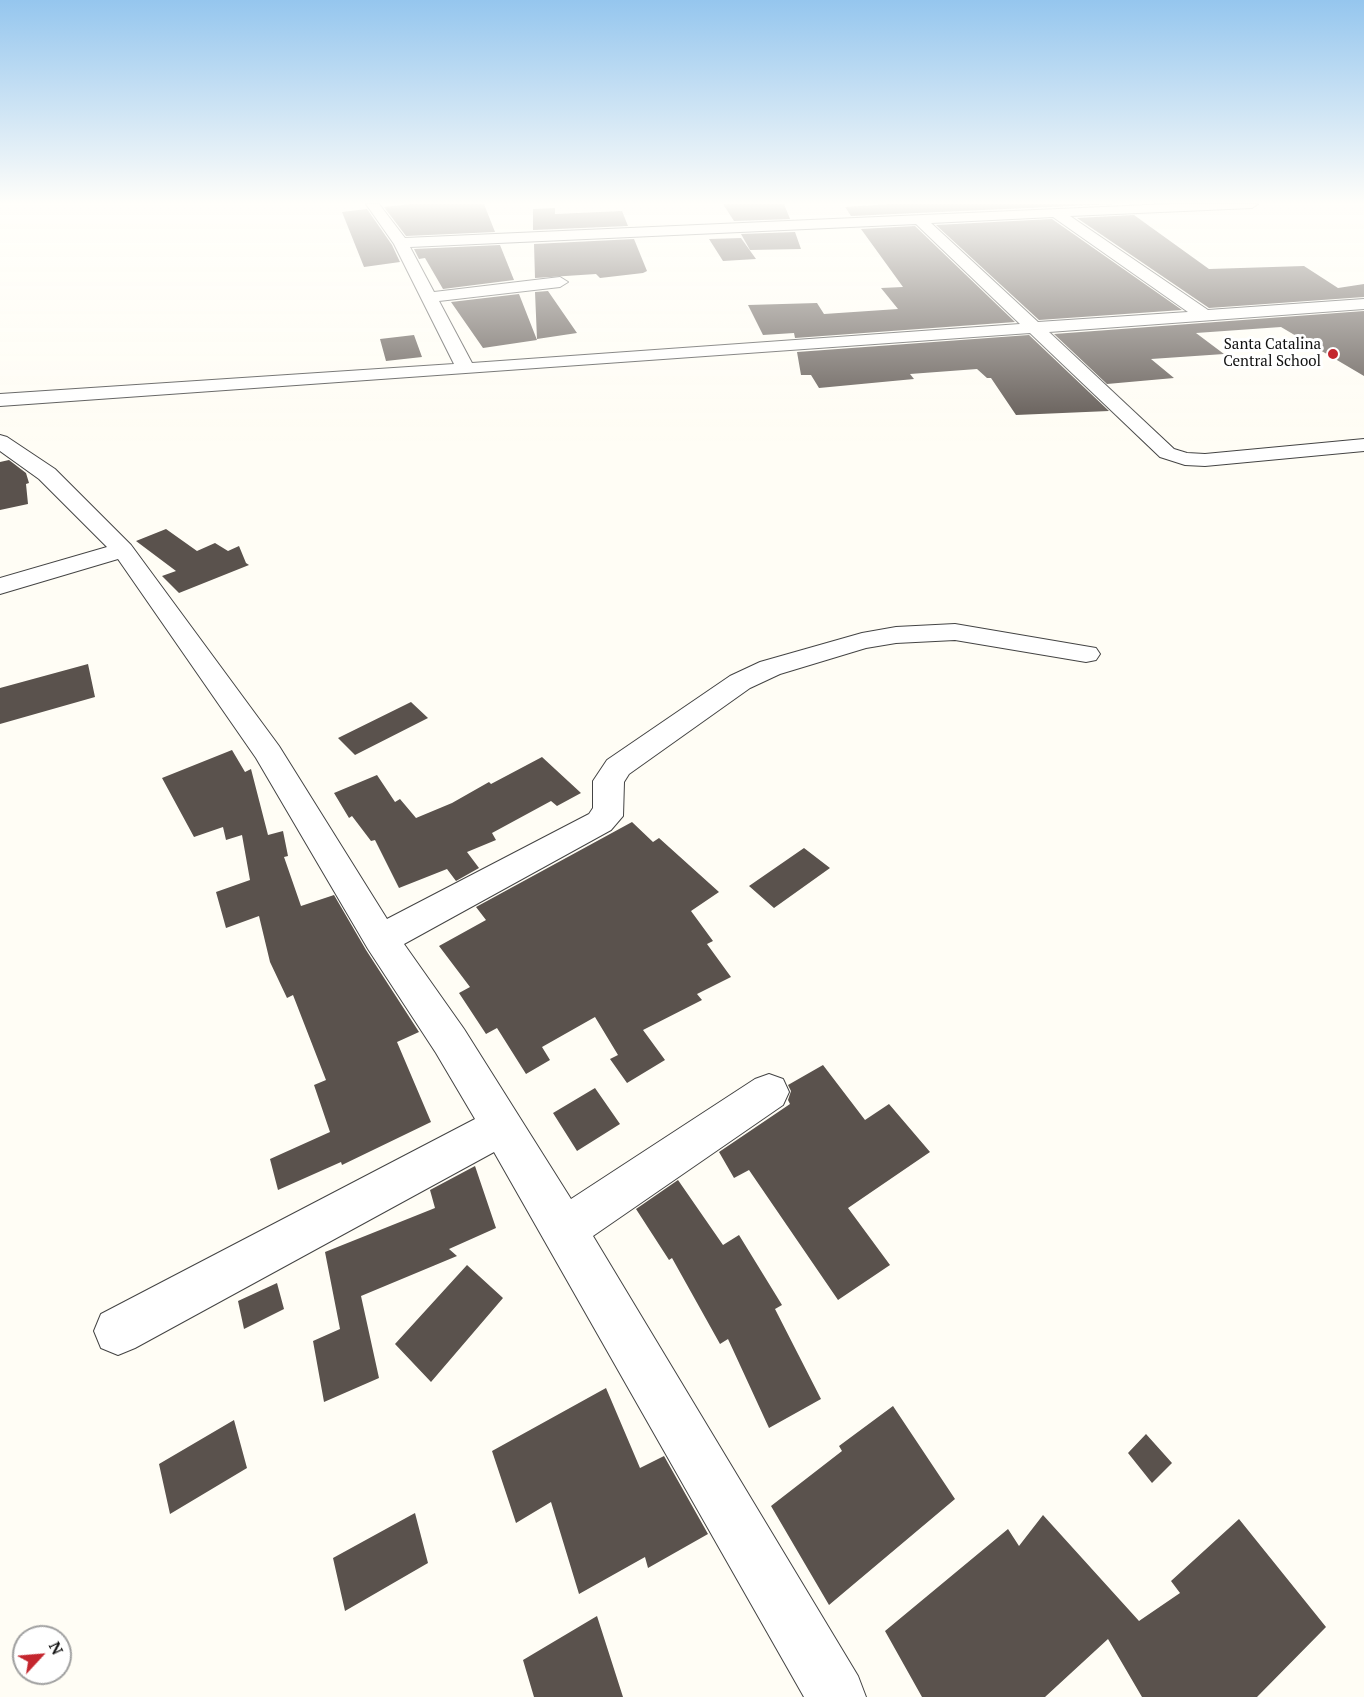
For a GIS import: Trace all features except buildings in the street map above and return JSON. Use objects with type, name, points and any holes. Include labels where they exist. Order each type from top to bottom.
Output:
[{"type":"street","points":[[422,283],[453,339],[466,369]]},
{"type":"street","points":[[429,297],[550,283]]},
{"type":"street","points":[[986,283],[1167,453],[1185,459],[1205,460],[1364,445]]},
{"type":"street","points":[[1158,283],[1204,315]]},
{"type":"street","points":[[0,399],[466,369],[1364,304]]},
{"type":"street","points":[[0,441],[47,474],[123,550],[172,615],[268,753],[381,939],[450,1041],[564,1229],[837,1697]]},
{"type":"street","points":[[0,586],[123,550]]},
{"type":"street","points":[[381,939],[600,822],[607,816],[609,808],[608,781],[618,767],[740,682],[770,668],[852,644],[897,634],[966,634],[1086,654]]},
{"type":"street","points":[[564,1229],[769,1092]]},
{"type":"street","points":[[118,1330],[501,1126]]},
{"type":"place","name":"Santa Catalina Central School","points":[[1333,354]]}]
